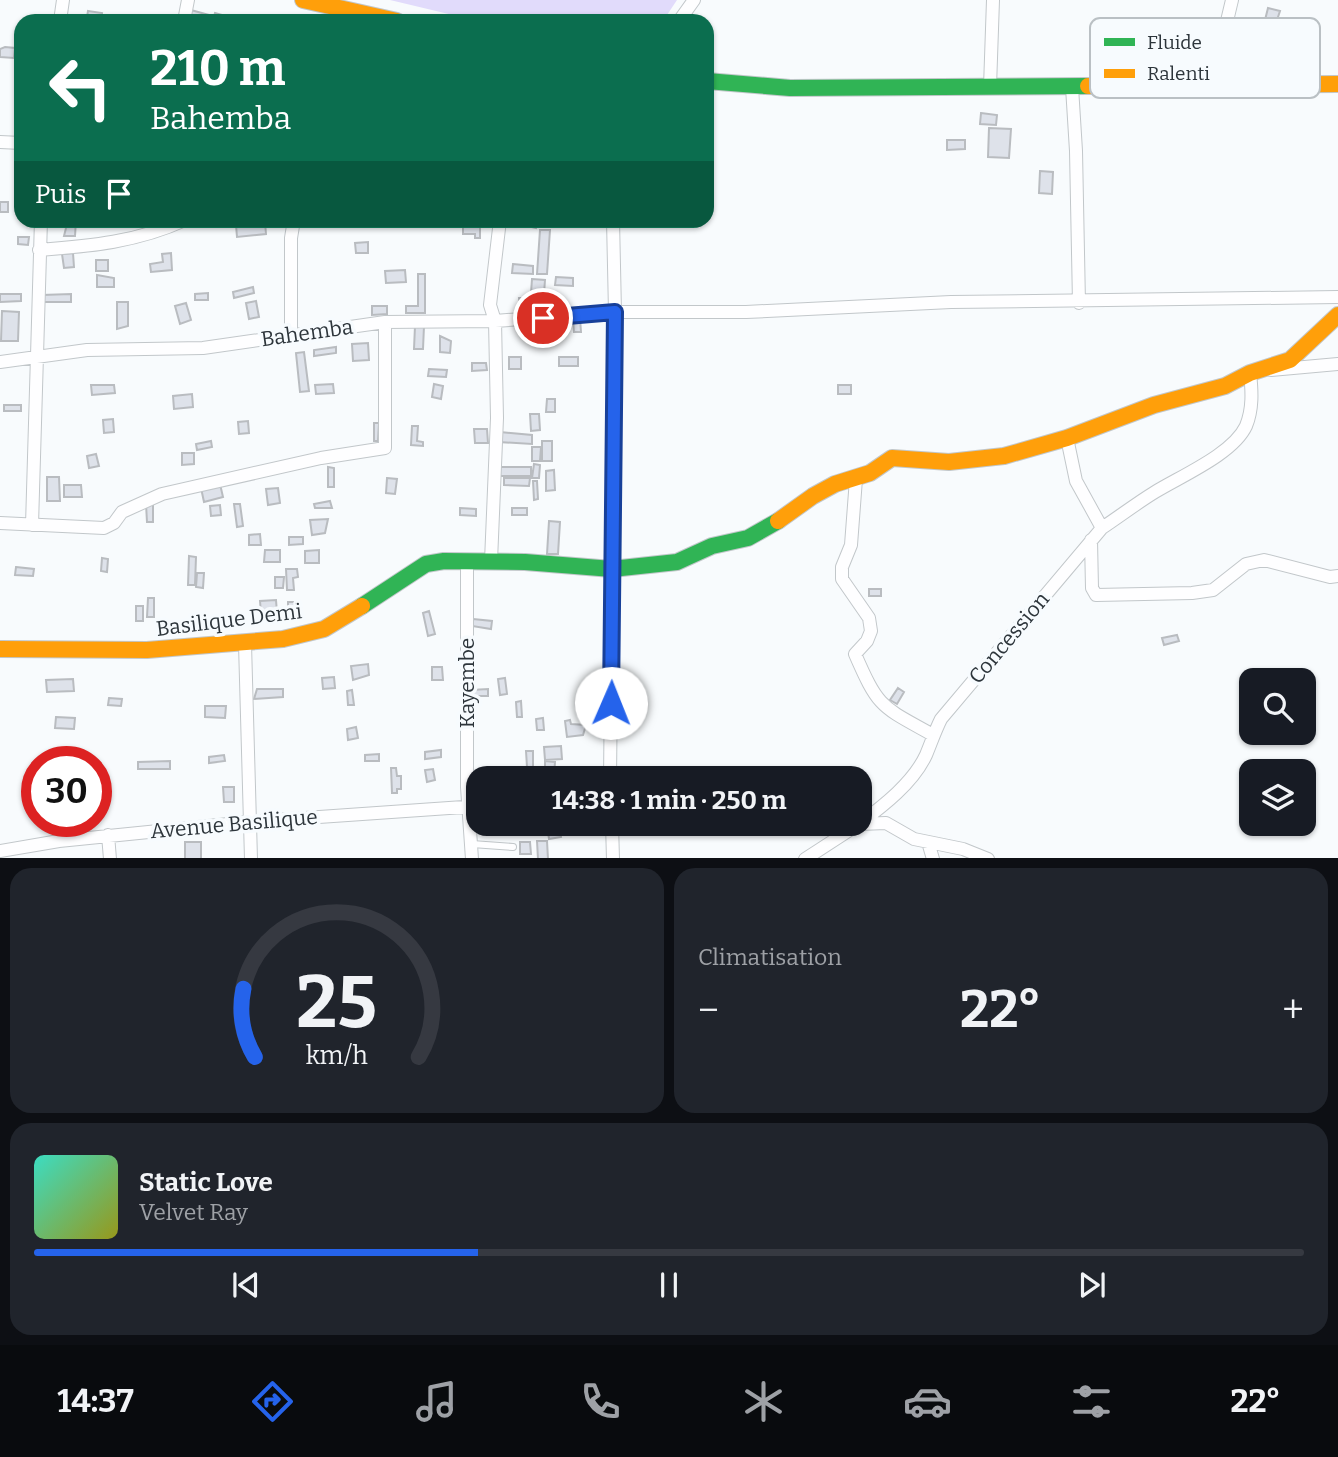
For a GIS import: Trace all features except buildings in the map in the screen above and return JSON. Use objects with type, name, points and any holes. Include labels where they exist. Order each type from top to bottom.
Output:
[{"type":"street","points":[[303,0],[334,14]]},
{"type":"street","points":[[990,88],[993,0]]},
{"type":"street","points":[[1228,18],[1232,0]]},
{"type":"street","points":[[714,82],[790,88],[1090,87]]},
{"type":"street","points":[[1320,84],[1338,84]]},
{"type":"street","points":[[1072,87],[1079,303]]},
{"type":"street","points":[[32,525],[40,228]]},
{"type":"street","points":[[39,250],[99,246],[140,239],[166,228]]},
{"type":"street","points":[[291,335],[292,228]]},
{"type":"street","points":[[491,561],[497,418],[495,321],[490,305],[499,228]]},
{"type":"street","points":[[610,766],[615,312],[613,228]]},
{"type":"street","name":"Bahemba","points":[[0,362],[87,350],[203,348],[385,322],[495,321],[615,312],[746,312],[951,302],[1079,303],[1338,297]]},
{"type":"street","name":"Basilique Demi","points":[[0,649],[148,650],[283,639],[324,629],[426,564],[491,561],[612,569],[677,562],[712,546],[748,538],[824,490],[856,479],[892,458],[949,462],[1032,450],[1154,405],[1225,386],[1250,373],[1295,357],[1338,315]]},
{"type":"street","points":[[0,523],[104,527],[114,523],[122,512],[162,494],[321,458],[385,447],[385,322]]},
{"type":"street","points":[[1267,369],[1284,371],[1338,364]]},
{"type":"street","name":"Concession","points":[[872,812],[912,775],[926,755],[941,719],[1102,528],[1153,493],[1225,450],[1237,439],[1245,427],[1251,404],[1250,373]]},
{"type":"street","points":[[1067,438],[1076,481],[1102,528]]},
{"type":"street","points":[[856,479],[851,545],[842,567],[842,579],[869,618],[871,631],[855,654],[873,696],[884,708],[933,735]]},
{"type":"street","points":[[1091,540],[1093,588],[1096,595],[1192,593],[1213,590],[1246,564],[1264,560],[1330,577],[1338,576]]},
{"type":"street","name":"Kayembe","points":[[467,561],[472,766]]},
{"type":"street","points":[[245,644],[251,858]]},
{"type":"street","name":"Avenue Basilique","points":[[112,835],[466,806]]},
{"type":"street","points":[[872,824],[886,823],[914,839],[962,849],[985,858]]},
{"type":"street","name":"Kayembe","points":[[472,836],[472,858]]},
{"type":"street","points":[[612,836],[613,858]]},
{"type":"street","name":"Concession","points":[[807,858],[840,836]]},
{"type":"street","name":"Avenue Basilique","points":[[0,851],[94,837]]},
{"type":"street","points":[[108,837],[110,858]]},
{"type":"street","points":[[928,842],[933,858]]},
{"type":"lane","points":[[472,844],[513,847]]},
{"type":"shaded area","points":[[390,0],[677,0],[668,14],[449,14]]},
{"type":"traffic: fast","points":[[714,82],[790,88],[1088,86]]},
{"type":"traffic: fast","points":[[362,606],[426,564],[444,561],[525,562],[612,569],[677,562],[712,546],[748,538],[778,521]]},
{"type":"traffic: slow","points":[[303,0],[366,14]]},
{"type":"traffic: slow","points":[[1320,84],[1338,84]]},
{"type":"traffic: slow","points":[[778,521],[813,496],[835,484],[870,473],[892,458],[949,462],[1004,456],[1067,438],[1154,405],[1225,386],[1250,373],[1290,360],[1338,315]]},
{"type":"traffic: slow","points":[[0,649],[147,650],[283,639],[324,629],[362,606]]},
{"type":"route","points":[[543,318],[615,312],[611,703]]}]
